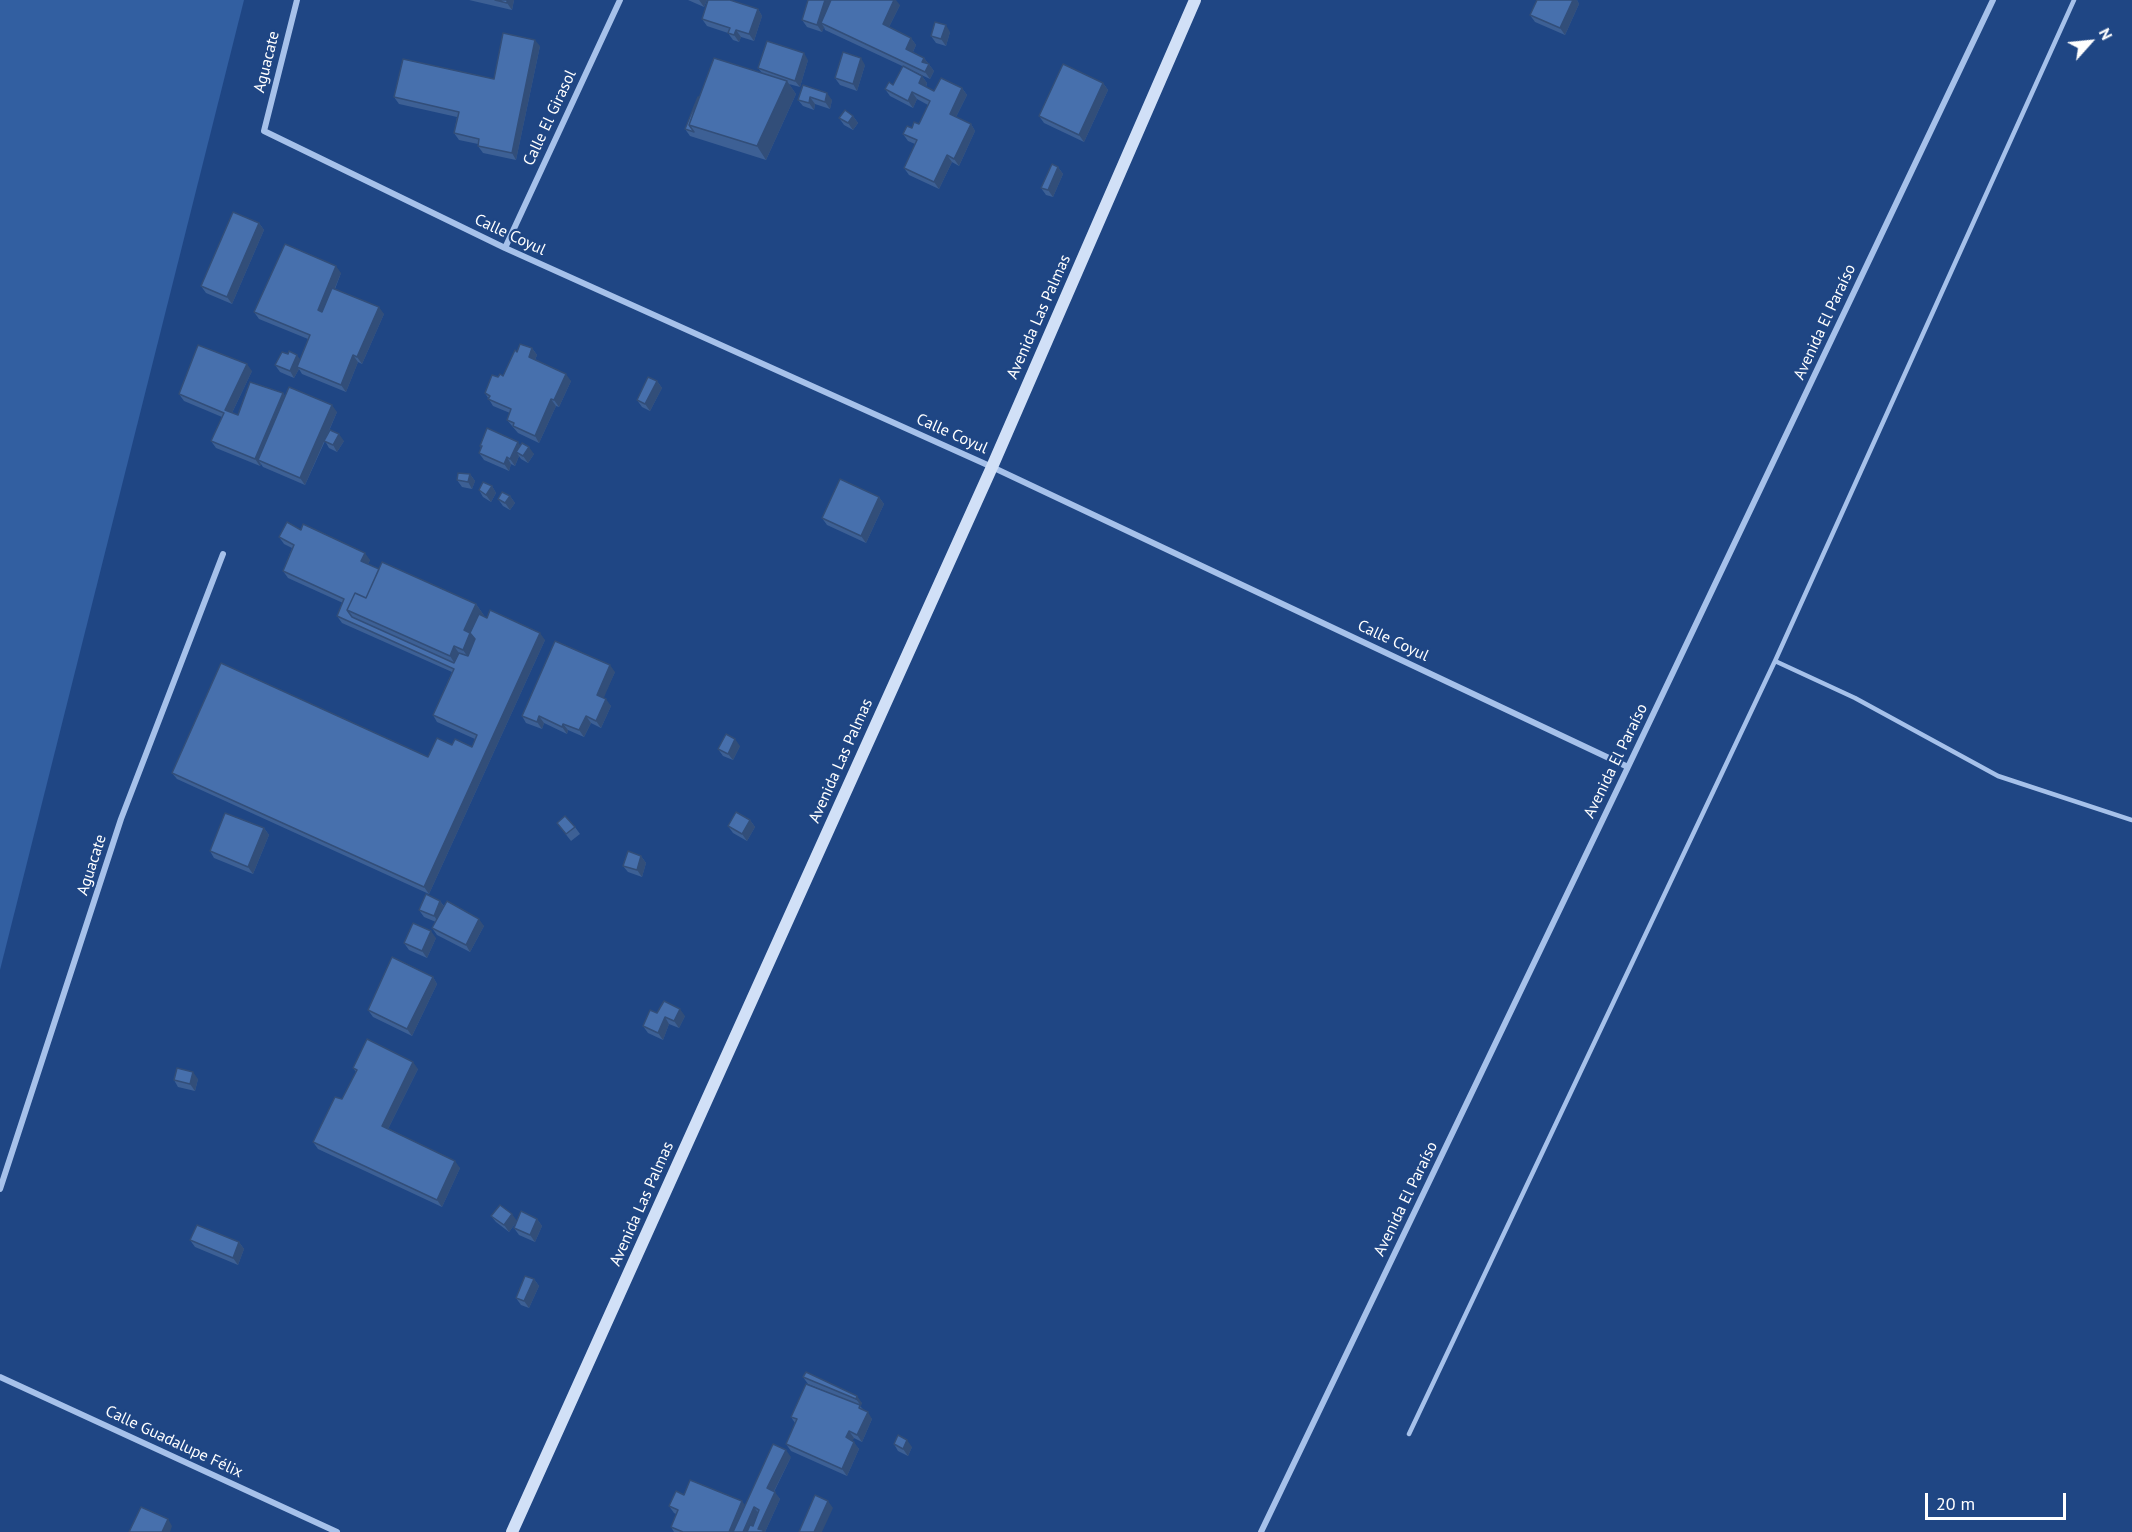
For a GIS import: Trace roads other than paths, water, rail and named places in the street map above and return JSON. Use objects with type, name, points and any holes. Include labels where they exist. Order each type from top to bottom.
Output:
[{"type":"street","name":"Aguacate","points":[[264,131],[297,0]]},
{"type":"street","name":"Calle El Girasol","points":[[505,248],[620,0]]},
{"type":"street","name":"Avenida Las Palmas","points":[[512,1532],[992,467],[1195,0]]},
{"type":"street","name":"Avenida El Paraíso","points":[[1261,1532],[1993,0]]},
{"type":"street","name":"Calle Coyul","points":[[264,131],[505,248],[992,467],[1628,767]]},
{"type":"street","name":"Aguacate","points":[[0,1189],[121,819],[223,554]]},
{"type":"street","name":"Calle Guadalupe Félix","points":[[0,1377],[337,1532]]},
{"type":"lane","points":[[1409,1434],[1774,661],[2074,0]]},
{"type":"lane","points":[[1774,661],[1855,698],[1998,776],[2132,820]]}]
